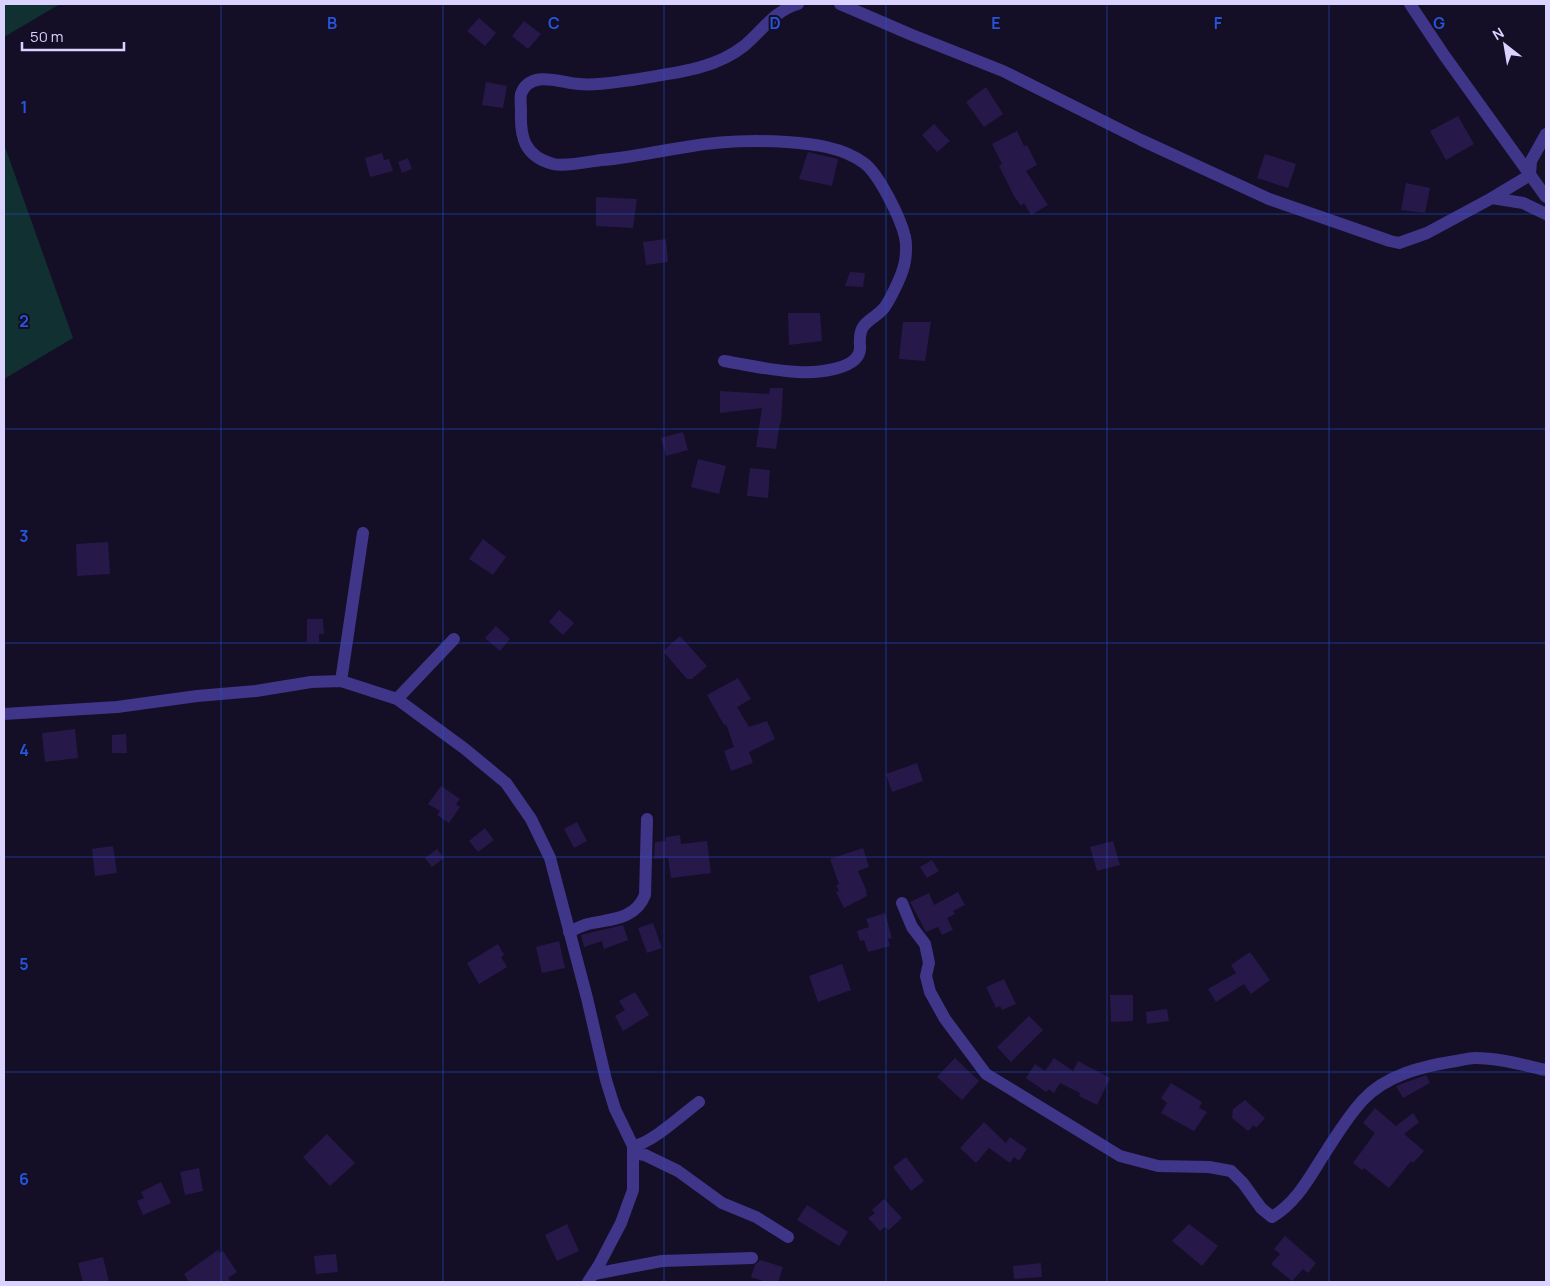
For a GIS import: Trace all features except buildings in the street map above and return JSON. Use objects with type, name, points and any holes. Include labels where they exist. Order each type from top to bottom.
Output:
[{"type":"street","points":[[724,361],[799,372],[834,370],[856,360],[860,351],[859,338],[864,325],[884,307],[904,269],[906,240],[890,199],[866,164],[842,151],[816,145],[750,140],[688,146],[633,157],[555,165],[539,158],[526,148],[520,130],[521,94],[528,85],[536,80],[549,78],[580,84],[620,82],[692,70],[719,61],[743,47],[778,13],[798,4]]},
{"type":"street","points":[[840,4],[1003,71],[1141,140],[1269,199],[1390,241],[1399,243],[1427,233],[1530,175]]},
{"type":"street","points":[[1410,4],[1444,55],[1546,197]]},
{"type":"street","points":[[1530,175],[1531,161],[1546,134]]},
{"type":"street","points":[[1492,198],[1523,202],[1546,214]]},
{"type":"street","points":[[341,681],[363,532]]},
{"type":"street","points":[[397,700],[454,639]]},
{"type":"street","points":[[4,714],[117,707],[197,696],[256,691],[311,682],[341,681],[397,700],[465,749],[506,783],[531,819],[550,858],[587,998],[606,1080],[615,1109],[633,1150],[633,1190],[620,1223],[591,1278]]},
{"type":"street","points":[[569,932],[587,924],[622,918],[642,903],[645,895],[647,819]]},
{"type":"street","points":[[902,903],[912,927],[925,944],[929,963],[926,976],[930,992],[945,1019],[986,1074],[1120,1156],[1158,1166],[1209,1167],[1231,1171],[1243,1183],[1261,1208],[1272,1217],[1283,1211],[1308,1182],[1326,1152],[1364,1100],[1390,1080],[1435,1064],[1474,1058],[1511,1062],[1546,1070]]},
{"type":"street","points":[[633,1150],[699,1102]]},
{"type":"street","points":[[633,1150],[678,1171],[722,1203],[756,1217],[788,1237]]},
{"type":"street","points":[[591,1278],[662,1261],[752,1258]]},
{"type":"green space","points":[[4,4],[60,4],[4,37]]},
{"type":"green space","points":[[4,144],[73,338],[4,379]]}]
